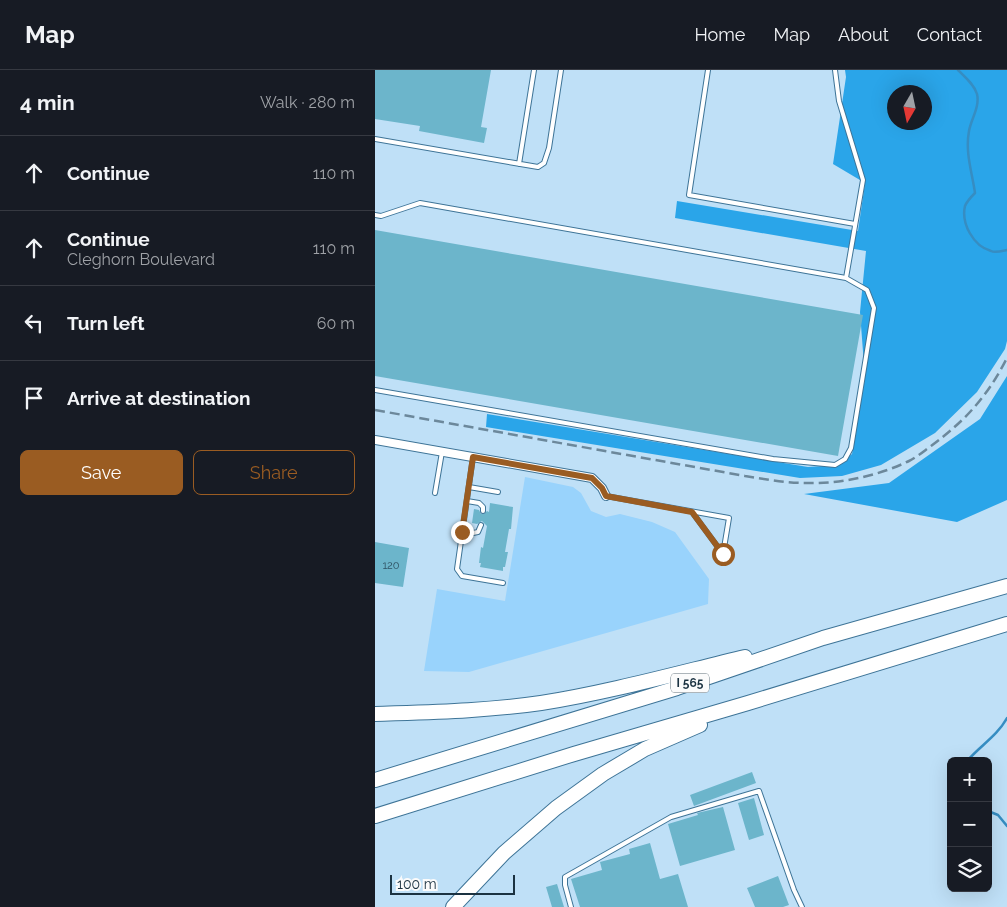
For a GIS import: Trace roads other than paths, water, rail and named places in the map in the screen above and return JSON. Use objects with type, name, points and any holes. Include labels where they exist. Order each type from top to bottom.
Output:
[{"type":"highway","name":"I 565","points":[[375,780],[677,688],[823,638],[1006,586]]},
{"type":"highway","points":[[375,816],[1007,624]]},
{"type":"highway","points":[[375,714],[465,711],[541,703],[597,692],[823,638]]},
{"type":"highway","points":[[453,907],[504,853],[556,808],[603,774],[645,749],[749,703]]},
{"type":"street","points":[[375,440],[592,478],[602,488],[606,496]]},
{"type":"lane","points":[[519,164],[534,70]]},
{"type":"lane","points":[[375,139],[538,167],[544,163],[549,148],[561,70]]},
{"type":"lane","points":[[708,70],[689,195],[855,224]]},
{"type":"lane","points":[[835,70],[839,101],[863,180],[846,278]]},
{"type":"lane","points":[[375,215],[381,216],[420,203],[846,278],[867,290],[874,308],[851,448],[845,459],[835,465],[773,459],[375,390]]},
{"type":"lane","points":[[435,493],[442,452]]},
{"type":"lane","points":[[473,457],[457,569],[462,576],[503,583]]},
{"type":"lane","points":[[469,487],[498,492]]},
{"type":"lane","points":[[606,496],[729,518],[723,554],[692,512]]},
{"type":"lane","points":[[467,501],[479,503],[483,510]]},
{"type":"lane","points":[[462,532],[473,534],[478,532],[481,525]]},
{"type":"lane","points":[[571,907],[565,878],[671,817],[759,791],[794,890],[802,907]]},
{"type":"waterway","points":[[958,70],[974,87],[978,99],[968,139],[968,155],[975,193],[965,206],[965,220],[970,233],[979,244],[993,252],[1007,250]]},
{"type":"waterway","points":[[971,757],[994,735],[1007,718]]},
{"type":"waterway","points":[[992,813],[998,815],[1007,826]]},
{"type":"railway","points":[[375,410],[775,481],[832,482],[859,478],[885,471],[920,454],[955,427],[975,407],[992,385],[1007,358]]}]
